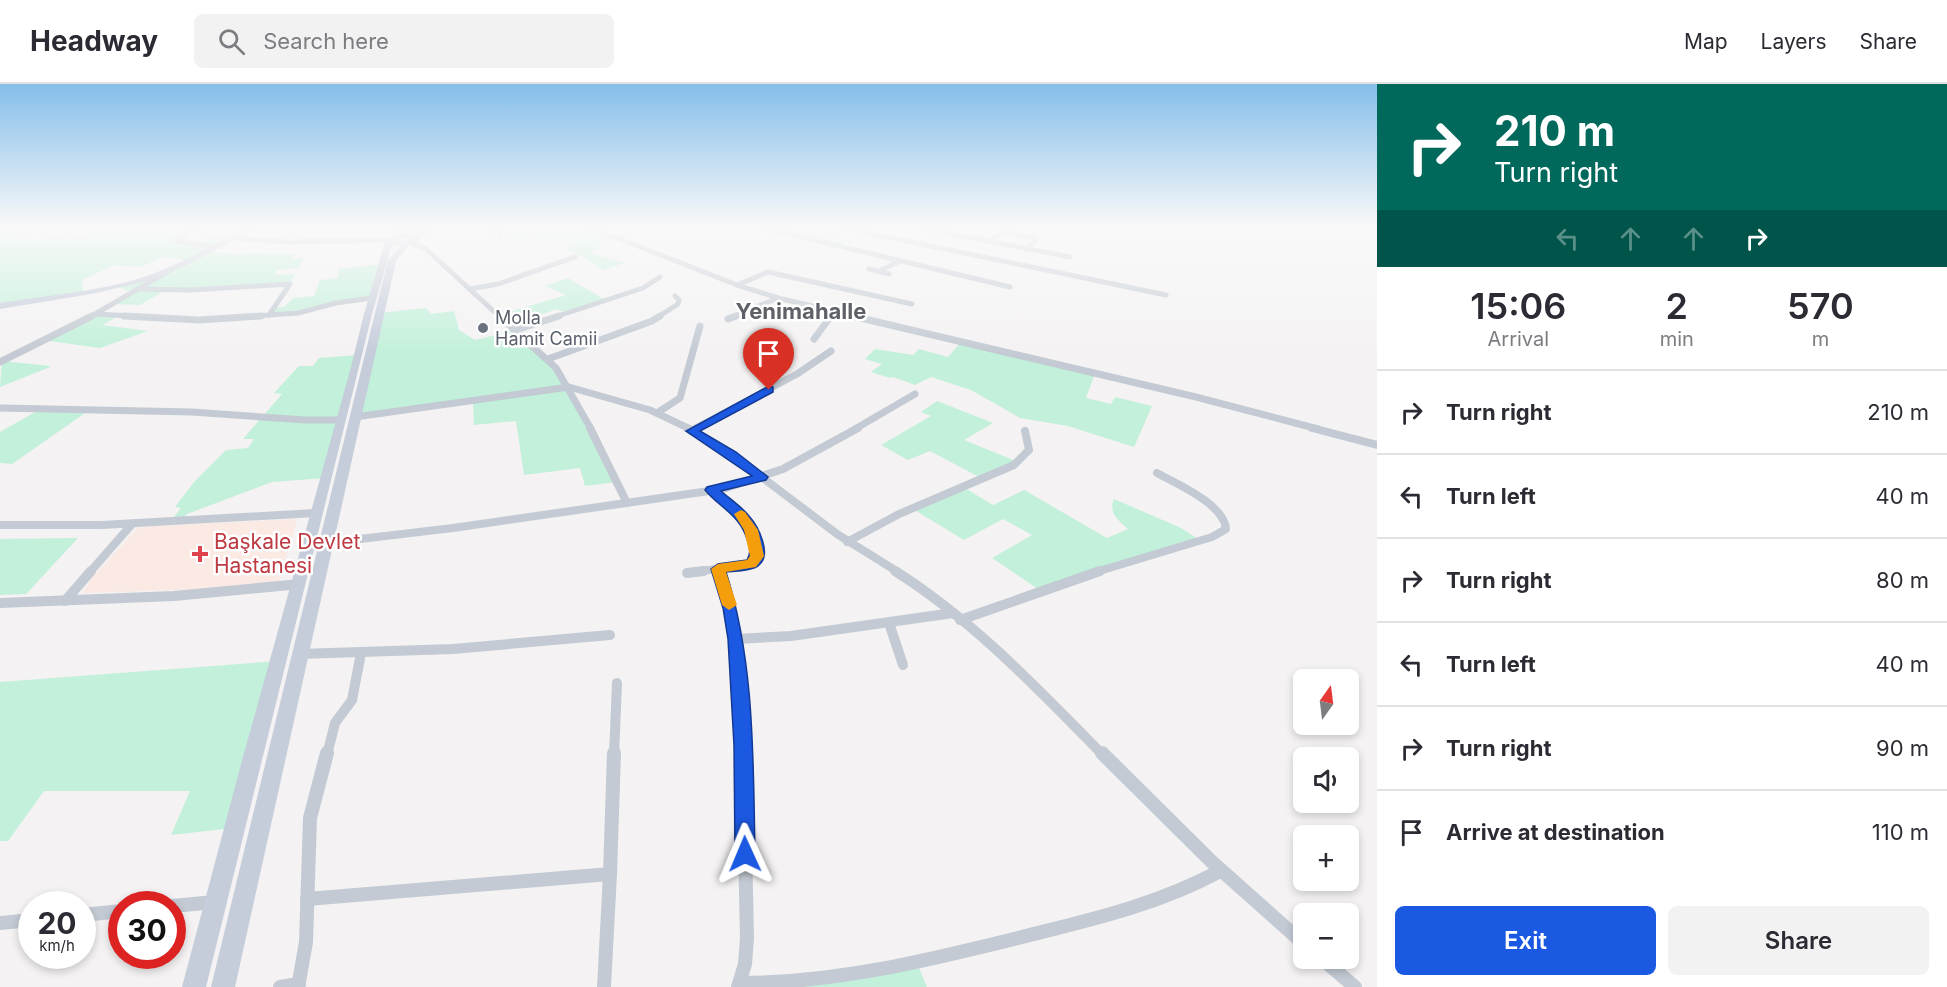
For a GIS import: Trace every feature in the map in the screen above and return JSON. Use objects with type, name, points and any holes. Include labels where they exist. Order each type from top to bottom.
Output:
[{"type":"main road","points":[[2,306],[126,284],[165,270]]},
{"type":"main road","points":[[223,987],[326,544],[348,418],[372,298],[380,270]]},
{"type":"main road","points":[[194,987],[300,584],[316,513],[348,418],[389,270]]},
{"type":"street","points":[[0,362],[96,314],[170,270]]},
{"type":"street","points":[[449,270],[548,359],[569,387],[627,503]]},
{"type":"street","points":[[470,290],[498,284],[538,270]]},
{"type":"street","points":[[699,270],[778,298],[832,312],[1196,397],[1377,445]]},
{"type":"street","points":[[875,270],[889,274]]},
{"type":"street","points":[[934,270],[1010,287]]},
{"type":"street","points":[[1048,270],[1166,295]]},
{"type":"street","points":[[737,285],[768,272],[912,304]]},
{"type":"street","points":[[516,330],[643,288],[660,277]]},
{"type":"street","points":[[140,289],[191,290],[290,284],[269,315]]},
{"type":"street","points":[[548,359],[652,321],[678,304],[675,296]]},
{"type":"street","points":[[96,314],[189,321],[298,313],[336,303],[372,298]]},
{"type":"street","points":[[728,319],[778,298]]},
{"type":"street","points":[[813,339],[817,331],[830,321],[832,312]]},
{"type":"street","points":[[657,413],[680,399],[700,326]]},
{"type":"street","points":[[692,431],[797,374],[831,351]]},
{"type":"street","points":[[0,408],[201,412],[305,420],[348,418],[569,387],[593,397],[657,413],[732,454],[848,542],[912,581],[957,616],[1089,740],[1220,872],[1293,935]]},
{"type":"street","points":[[309,545],[433,531],[711,490],[762,477],[915,394]]},
{"type":"street","points":[[848,542],[899,514],[1019,461],[1029,450],[1025,431]]},
{"type":"street","points":[[736,639],[791,636],[889,622],[957,616],[1117,564],[1212,537],[1226,529],[1227,525],[1223,518],[1210,505],[1157,473]]},
{"type":"street","points":[[687,573],[751,564],[756,560],[758,551],[751,530],[743,517],[711,490]]},
{"type":"street","points":[[0,525],[132,524],[316,513]]},
{"type":"street","points":[[65,601],[132,524]]},
{"type":"street","points":[[718,569],[730,608],[736,639],[743,745],[747,938],[739,985],[802,982],[863,973],[958,952],[1147,904],[1199,884],[1220,872]]},
{"type":"street","points":[[0,603],[174,596],[300,584]]},
{"type":"street","points":[[889,622],[903,664]]},
{"type":"street","points":[[299,654],[453,649],[610,635]]},
{"type":"street","points":[[280,987],[299,986],[306,942],[310,818],[335,723],[352,700],[361,652]]},
{"type":"street","points":[[604,987],[617,682]]},
{"type":"street","points":[[307,899],[610,874]]},
{"type":"street","points":[[186,905],[215,902]]},
{"type":"street","points":[[0,923],[18,921]]},
{"type":"street","points":[[1334,969],[1355,987]]},
{"type":"shaded area","name":"Başkale Devlet Hastanesi","points":[[297,519],[279,582],[203,589],[83,593],[91,579],[139,527]]},
{"type":"green space","points":[[0,270],[103,270],[82,280],[83,292],[0,306]]},
{"type":"green space","points":[[163,270],[277,270],[275,275],[295,274],[290,284],[166,290],[140,305],[114,304],[133,292],[115,286],[134,282]]},
{"type":"green space","points":[[338,270],[381,270],[372,298],[308,311],[269,315],[274,308],[284,307],[293,298],[314,296],[320,280],[338,278]]},
{"type":"green space","points":[[568,278],[604,299],[566,313],[557,309],[510,325],[499,315],[566,295],[545,286]]},
{"type":"green space","points":[[426,308],[431,314],[454,311],[459,330],[475,340],[516,330],[556,368],[617,482],[585,486],[580,468],[524,475],[516,421],[474,425],[473,402],[355,417],[379,313]]},
{"type":"green space","points":[[96,314],[120,315],[103,325],[148,331],[100,348],[42,340]]},
{"type":"green space","points":[[961,342],[1095,373],[1086,398],[1111,404],[1115,397],[1152,406],[1134,447],[1068,426],[1020,418],[971,390],[931,377],[915,385],[871,372],[882,364],[865,359],[875,349],[913,355],[919,349],[948,357]]},
{"type":"green space","points":[[358,355],[325,478],[272,482],[187,514],[181,522],[170,522],[181,508],[175,507],[195,481],[226,450],[248,448],[254,439],[243,439],[282,394],[274,393],[299,366],[313,366],[319,358]]},
{"type":"green space","points":[[2,361],[50,366],[50,367],[0,387]]},
{"type":"green space","points":[[937,401],[993,423],[964,440],[1018,462],[981,478],[930,451],[908,460],[881,445],[931,416],[921,412]]},
{"type":"green space","points":[[39,410],[88,411],[12,464],[0,463],[0,432]]},
{"type":"green space","points":[[963,487],[993,505],[1024,490],[1107,538],[1128,529],[1113,512],[1114,499],[1181,528],[1200,540],[1041,591],[992,558],[1032,535],[1003,519],[964,540],[913,509]]},
{"type":"green space","points":[[78,538],[26,594],[0,595],[0,539]]},
{"type":"green space","points":[[278,661],[234,828],[171,835],[190,791],[44,791],[8,841],[0,841],[0,682]]},
{"type":"green space","points":[[916,961],[927,987],[802,987],[802,982]]},
{"type":"slow traffic","points":[[729,605],[718,569],[751,564],[755,562],[758,551],[751,530],[741,514]]},
{"type":"place","name":"Molla Hamit Camii","points":[[483,328]]},
{"type":"place","name":"Başkale Devlet Hastanesi","points":[[200,554]]},
{"type":"district","name":"Yenimahalle","points":[[801,311]]},
{"type":"route","points":[[745,854],[742,714],[736,639],[730,608],[718,569],[751,564],[756,560],[758,551],[751,530],[743,517],[711,490],[762,477],[732,454],[692,431],[769,390]]}]
